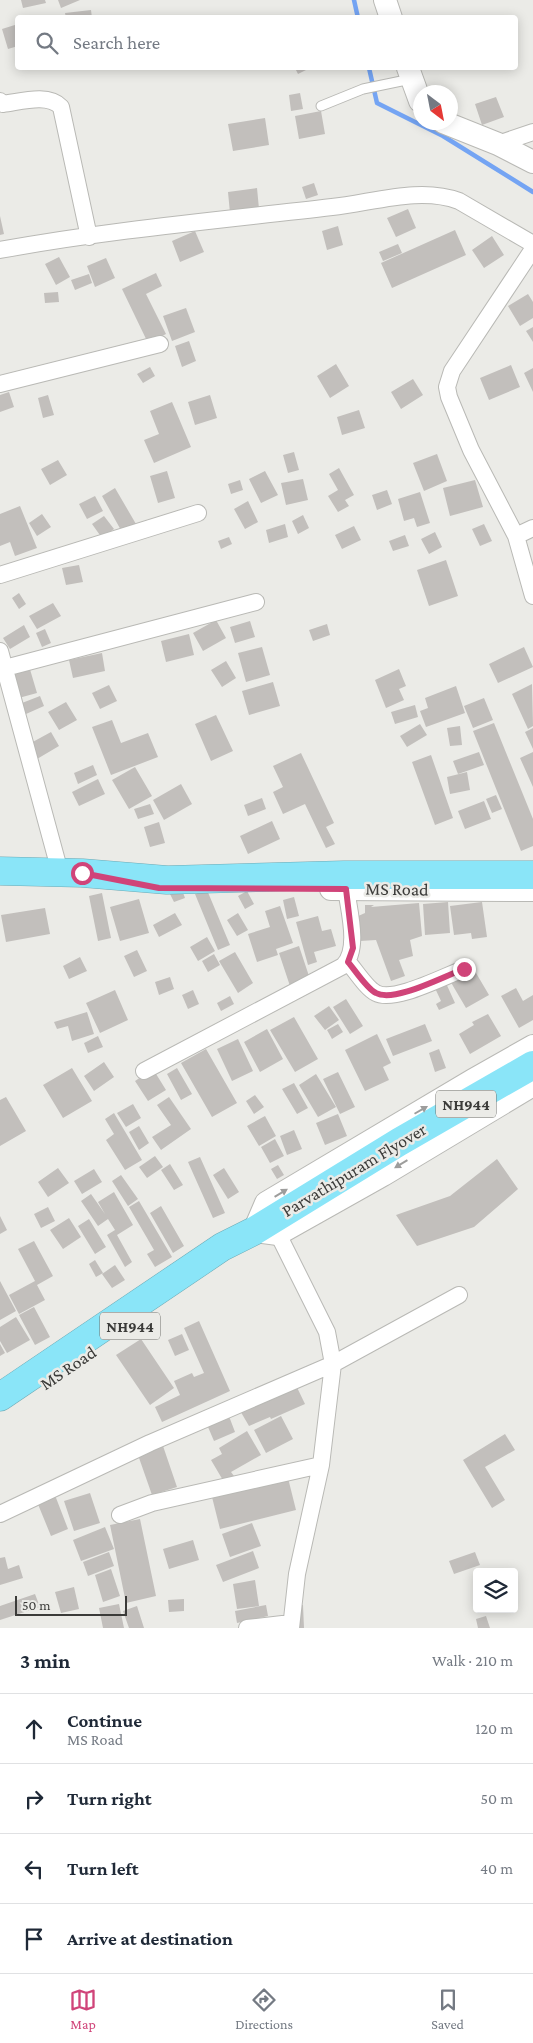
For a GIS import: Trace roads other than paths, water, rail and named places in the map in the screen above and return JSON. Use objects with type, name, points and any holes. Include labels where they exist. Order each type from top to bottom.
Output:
[{"type":"highway","points":[[0,870],[71,872],[167,880],[344,875],[533,875]]},
{"type":"highway","name":"Parvathipuram Flyover","points":[[266,1233],[399,1142],[533,1065]]},
{"type":"highway","name":"MS Road","points":[[0,1397],[222,1247],[266,1233]]},
{"type":"highway","name":"MS Road","points":[[0,1414],[232,1258],[266,1233]]},
{"type":"street","points":[[385,0],[390,15]]},
{"type":"street","points":[[410,73],[414,85]]},
{"type":"street","points":[[0,101],[3,104],[49,99],[56,101],[61,107],[89,237]]},
{"type":"street","points":[[458,128],[498,144],[533,162]]},
{"type":"street","points":[[498,144],[533,132]]},
{"type":"street","points":[[0,250],[413,196],[435,195],[459,201],[533,244]]},
{"type":"street","points":[[533,249],[452,371],[447,388],[471,450],[516,536],[533,596]]},
{"type":"street","points":[[0,384],[160,344]]},
{"type":"street","points":[[0,575],[198,513]]},
{"type":"street","points":[[516,536],[533,528]]},
{"type":"street","points":[[5,668],[256,602]]},
{"type":"street","points":[[0,651],[71,872],[147,868],[323,865],[533,865]]},
{"type":"street","name":"MS Road","points":[[71,872],[159,888],[533,890]]},
{"type":"street","points":[[144,1071],[348,962],[353,948],[346,889]]},
{"type":"street","points":[[348,962],[374,993],[384,996],[399,994],[464,969]]},
{"type":"street","name":"MS Road","points":[[533,1046],[266,1203],[266,1233],[383,1175],[533,1085]]},
{"type":"street","points":[[247,1628],[291,1625],[298,1574],[321,1465],[333,1364],[326,1332],[266,1233]]},
{"type":"street","points":[[0,1514],[150,1443],[333,1364],[459,1295]]},
{"type":"street","points":[[120,1515],[152,1503],[321,1465]]},
{"type":"lane","points":[[321,106],[410,73]]},
{"type":"waterway","points":[[354,0],[357,15]]},
{"type":"waterway","points":[[369,70],[377,103],[443,136],[533,192]]}]
